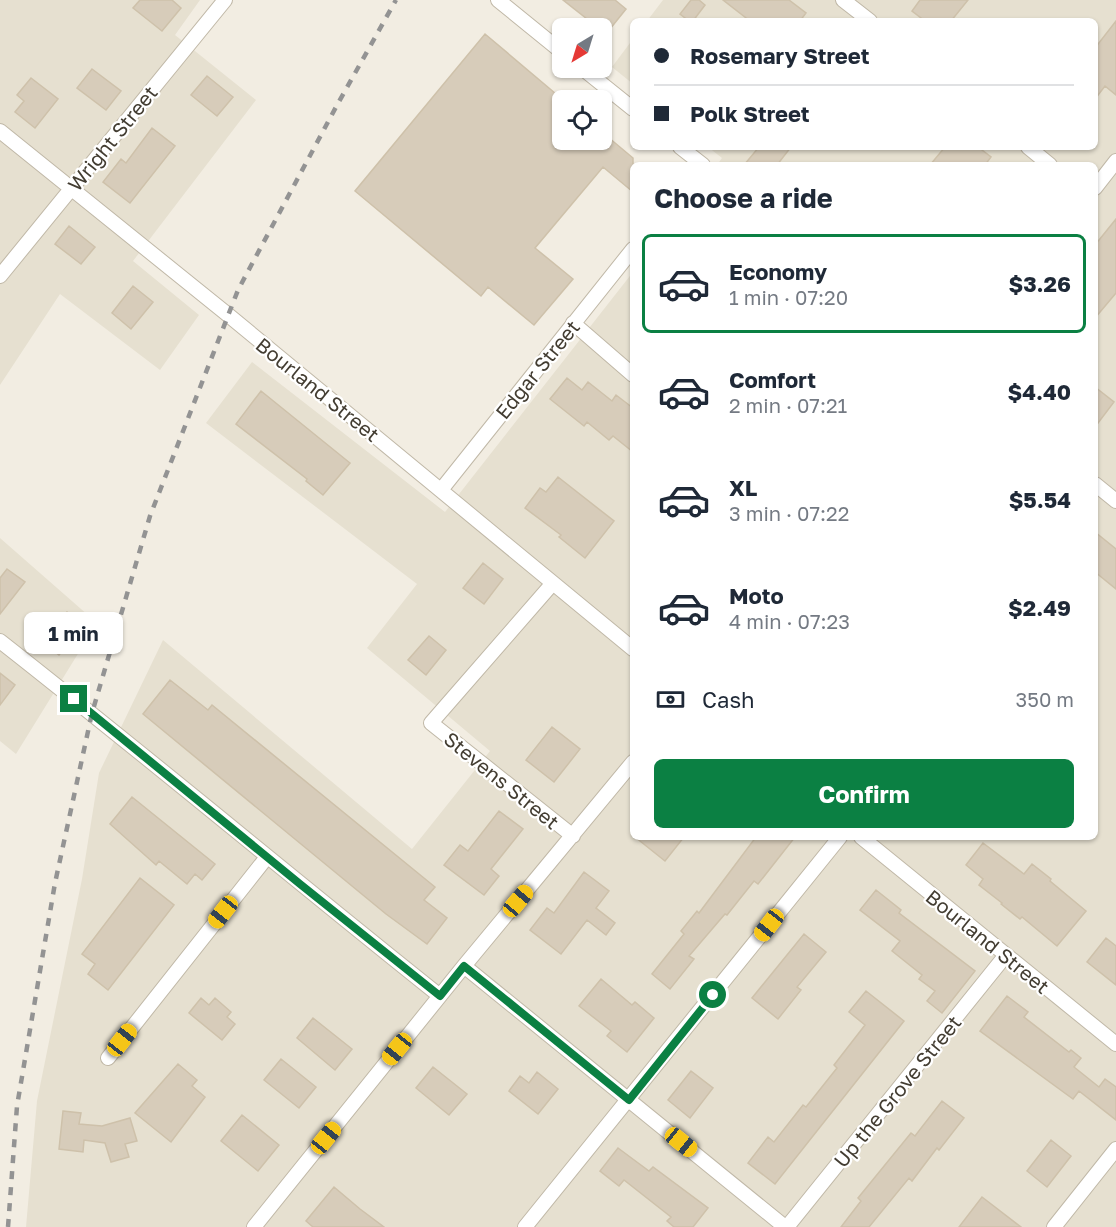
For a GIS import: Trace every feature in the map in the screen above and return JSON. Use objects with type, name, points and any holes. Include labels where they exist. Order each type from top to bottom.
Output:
[{"type":"street","name":"Wright Street","points":[[0,276],[225,0]]},
{"type":"street","points":[[498,0],[552,44]]},
{"type":"street","points":[[843,0],[866,18]]},
{"type":"street","points":[[594,78],[630,107]]},
{"type":"street","name":"Bourland Street","points":[[0,131],[630,647]]},
{"type":"street","points":[[684,150],[698,162]]},
{"type":"street","points":[[1032,150],[1046,162]]},
{"type":"street","points":[[1098,185],[1114,168]]},
{"type":"street","name":"Edgar Street","points":[[441,490],[630,253]]},
{"type":"street","points":[[573,323],[630,372]]},
{"type":"street","points":[[1098,486],[1116,501]]},
{"type":"street","name":"Stevens Street","points":[[553,583],[431,723],[573,836]]},
{"type":"street","points":[[0,641],[440,996]]},
{"type":"street","points":[[254,1227],[464,966],[630,766]]},
{"type":"street","points":[[525,1227],[838,840]]},
{"type":"street","name":"Bourland Street","points":[[865,840],[1116,1044]]},
{"type":"street","points":[[108,1058],[267,857]]},
{"type":"street","name":"Up the Grove Street","points":[[786,1227],[1006,955]]},
{"type":"street","points":[[464,966],[786,1227]]},
{"type":"street","points":[[1054,1227],[1116,1149]]},
{"type":"shaded area","points":[[0,0],[200,0],[175,35],[256,100],[133,261],[199,315],[160,370],[60,294],[0,385]]},
{"type":"shaded area","points":[[663,0],[1116,0],[1116,1227],[26,1227],[37,1101],[82,879],[99,773],[163,640],[412,849],[490,751],[367,648],[417,584],[206,423],[252,362],[445,512],[630,276],[630,840],[1098,840],[1098,162],[719,162],[722,158],[712,150],[1098,150],[1098,18],[649,18]]},
{"type":"shaded area","points":[[630,43],[630,82],[612,67]]},
{"type":"shaded area","points":[[0,538],[97,623],[16,754],[0,741]]},
{"type":"building","points":[[140,0],[172,0],[181,8],[162,31],[133,8]]},
{"type":"building","points":[[563,0],[615,0],[626,9],[612,26],[612,18],[586,18]]},
{"type":"building","points":[[691,0],[699,0],[705,5],[695,18],[685,18],[680,14]]},
{"type":"building","points":[[723,0],[789,0],[806,13],[802,18],[746,18]]},
{"type":"building","points":[[920,0],[968,0],[953,18],[921,18],[912,11]]},
{"type":"building","points":[[1116,21],[1116,95],[1105,86],[1098,95],[1098,44]]},
{"type":"building","points":[[485,34],[552,91],[552,150],[612,150],[612,140],[633,158],[633,162],[630,162],[630,190],[603,167],[535,248],[573,279],[534,325],[488,287],[481,296],[355,191]]},
{"type":"building","points":[[92,69],[121,91],[106,110],[77,88]]},
{"type":"building","points":[[207,76],[233,97],[217,116],[191,95]]},
{"type":"building","points":[[31,78],[58,99],[35,128],[15,112],[24,101],[17,95]]},
{"type":"building","points":[[152,128],[175,146],[130,203],[103,182],[121,159],[126,163]]},
{"type":"building","points":[[756,150],[789,150],[779,162],[746,162]]},
{"type":"building","points":[[942,150],[982,150],[991,157],[987,162],[932,162]]},
{"type":"building","points":[[1116,219],[1116,293],[1098,314],[1098,241]]},
{"type":"building","points":[[69,226],[95,247],[81,264],[55,244]]},
{"type":"building","points":[[133,286],[153,302],[131,329],[112,313]]},
{"type":"building","points":[[567,378],[582,390],[588,382],[612,401],[616,395],[630,406],[630,450],[613,436],[609,440],[587,422],[584,426],[550,399]]},
{"type":"building","points":[[1098,389],[1114,402],[1098,423]]},
{"type":"building","points":[[261,391],[350,463],[323,495],[306,481],[307,479],[236,424]]},
{"type":"building","points":[[558,477],[614,521],[585,558],[559,537],[561,535],[525,508],[540,488],[546,492]]},
{"type":"building","points":[[1098,534],[1116,549],[1116,589],[1098,574]]},
{"type":"building","points":[[483,563],[503,579],[484,604],[463,588]]},
{"type":"building","points":[[7,569],[25,582],[0,614],[0,578]]},
{"type":"building","points":[[67,612],[83,624],[59,655],[44,643]]},
{"type":"building","points":[[429,636],[446,650],[426,675],[408,660]]},
{"type":"building","points":[[0,673],[15,685],[0,705]]},
{"type":"building","points":[[170,680],[208,710],[212,705],[435,887],[424,900],[447,918],[427,944],[386,914],[143,714]]},
{"type":"building","points":[[552,727],[580,749],[554,782],[526,760]]},
{"type":"building","points":[[132,797],[215,864],[202,880],[195,874],[187,884],[159,861],[156,865],[110,824]]},
{"type":"building","points":[[499,811],[523,829],[491,869],[499,876],[484,895],[444,865],[460,845],[468,851]]},
{"type":"building","points":[[639,840],[682,840],[665,861]]},
{"type":"building","points":[[754,840],[793,840],[758,884],[754,881],[727,915],[725,914],[689,956],[694,959],[670,989],[652,974],[684,934],[681,931],[697,911],[699,913]]},
{"type":"building","points":[[983,843],[1024,874],[1032,864],[1086,911],[1057,946],[979,885],[983,879],[966,865]]},
{"type":"building","points":[[584,872],[609,891],[596,908],[615,923],[606,935],[587,920],[561,954],[530,930],[547,908],[554,913]]},
{"type":"building","points":[[140,878],[174,905],[108,990],[88,974],[95,964],[82,954]]},
{"type":"building","points":[[876,890],[901,910],[899,913],[975,971],[942,1013],[927,1001],[935,991],[919,979],[922,975],[892,951],[900,941],[860,910]]},
{"type":"building","points":[[804,934],[826,952],[797,987],[801,990],[778,1019],[752,998]]},
{"type":"building","points":[[1106,938],[1116,946],[1116,985],[1087,962]]},
{"type":"building","points":[[601,979],[632,1005],[635,1002],[654,1018],[627,1052],[607,1036],[611,1031],[579,1006]]},
{"type":"building","points":[[866,991],[904,1021],[775,1184],[748,1163],[768,1137],[774,1142],[803,1105],[806,1107],[837,1068],[834,1065],[865,1025],[849,1012]]},
{"type":"building","points":[[1007,996],[1028,1012],[1024,1017],[1069,1052],[1071,1050],[1081,1058],[1074,1067],[1099,1087],[1105,1079],[1116,1087],[1116,1120],[1079,1091],[1073,1099],[980,1031]]},
{"type":"building","points":[[201,998],[209,1005],[215,998],[231,1012],[227,1017],[235,1024],[222,1040],[189,1013]]},
{"type":"building","points":[[313,1018],[352,1049],[335,1070],[297,1038]]},
{"type":"building","points":[[281,1059],[316,1087],[299,1108],[264,1080]]},
{"type":"building","points":[[178,1064],[197,1080],[192,1086],[205,1097],[171,1142],[135,1113]]},
{"type":"building","points":[[433,1067],[467,1094],[449,1115],[416,1088]]},
{"type":"building","points":[[691,1071],[713,1088],[690,1118],[668,1100]]},
{"type":"building","points":[[537,1072],[558,1089],[538,1114],[509,1091],[520,1076],[529,1083]]},
{"type":"building","points":[[942,1101],[964,1118],[939,1150],[937,1148],[912,1181],[909,1178],[869,1227],[841,1227],[861,1201],[858,1198],[911,1133],[915,1136]]},
{"type":"building","points":[[63,1111],[81,1113],[79,1124],[102,1126],[130,1118],[137,1141],[125,1144],[129,1157],[111,1162],[105,1143],[84,1140],[83,1152],[59,1149]]},
{"type":"building","points":[[242,1115],[279,1145],[258,1171],[221,1141]]},
{"type":"building","points":[[1051,1140],[1071,1156],[1047,1187],[1027,1171]]},
{"type":"building","points":[[618,1148],[649,1171],[653,1167],[708,1208],[693,1227],[674,1227],[667,1221],[671,1217],[624,1180],[619,1186],[600,1171]]},
{"type":"building","points":[[334,1187],[384,1227],[313,1227],[306,1221]]},
{"type":"building","points":[[982,1197],[1021,1227],[959,1227]]},
{"type":"railway","points":[[8,1227],[17,1106],[55,883],[92,713],[150,516],[238,290],[396,0]]},
{"type":"route","points":[[74,699],[440,996],[464,966],[629,1100],[713,995]]}]
